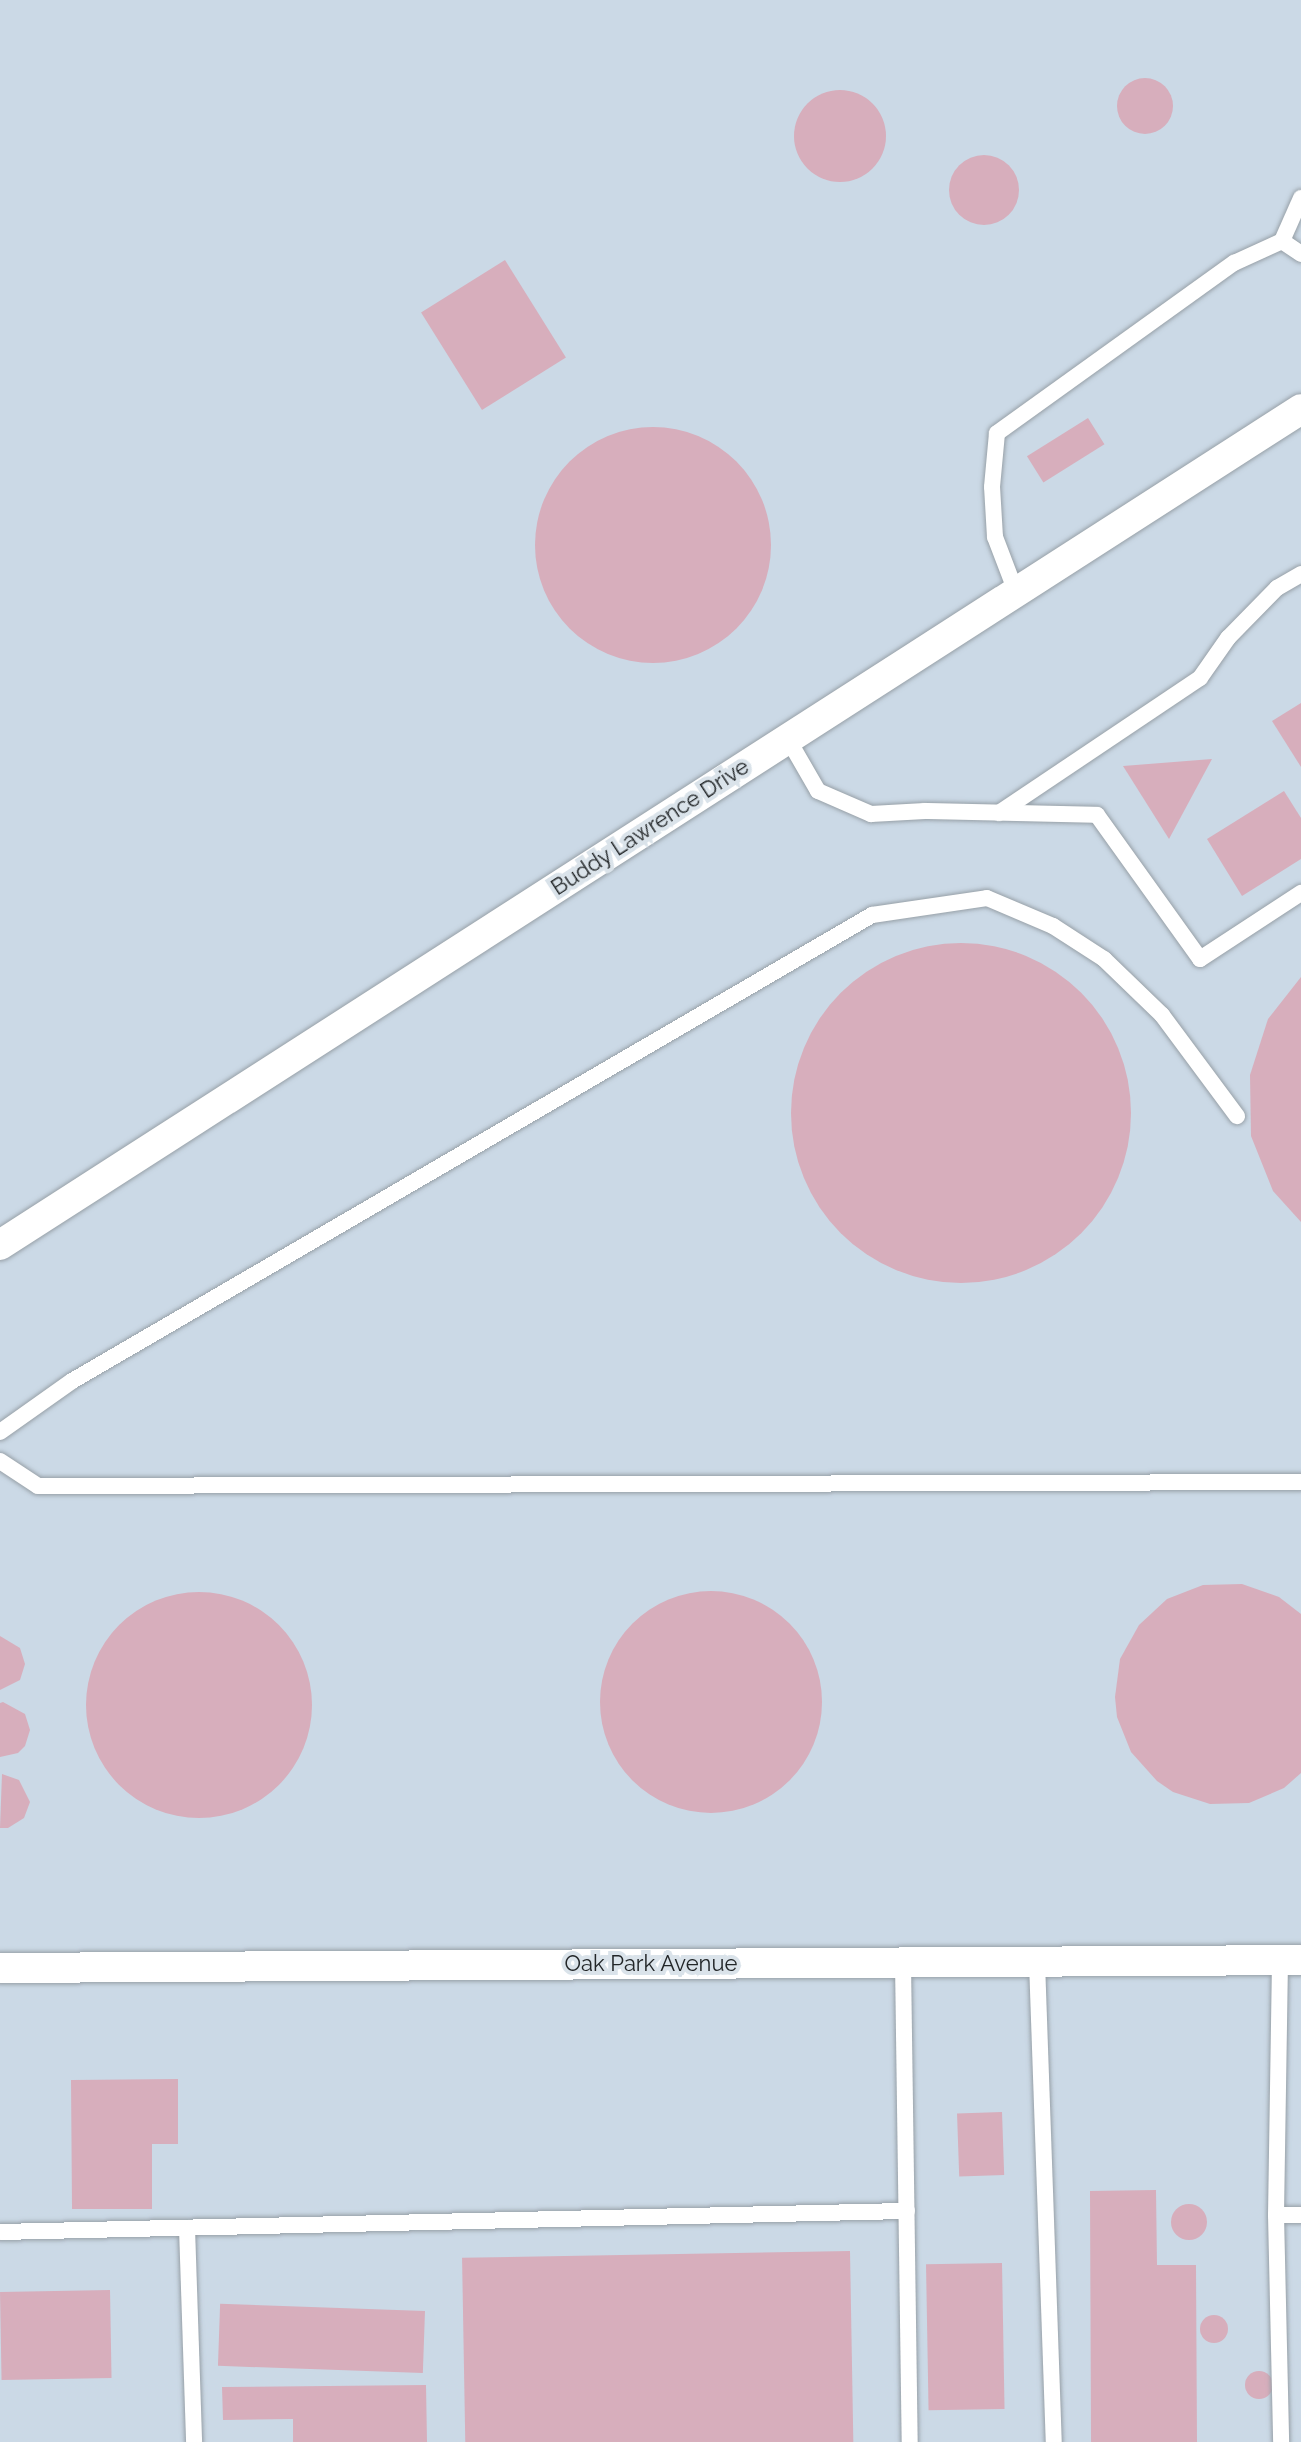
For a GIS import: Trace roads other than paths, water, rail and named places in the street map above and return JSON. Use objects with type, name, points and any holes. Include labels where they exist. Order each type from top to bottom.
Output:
[{"type":"street","name":"Buddy Lawrence Drive","points":[[0,1245],[1301,409]]},
{"type":"street","name":"Oak Park Avenue","points":[[0,1968],[1290,1960]]},
{"type":"lane","points":[[1016,592],[995,537],[992,487],[997,433],[1234,263],[1282,241],[1301,198]]},
{"type":"lane","points":[[1282,241],[1301,254]]},
{"type":"lane","points":[[999,813],[1200,678],[1228,638],[1277,588],[1301,574]]},
{"type":"lane","points":[[788,739],[818,791],[871,814],[1097,815],[1200,959],[1301,893]]},
{"type":"lane","points":[[0,1432],[85,1373],[872,915],[987,898],[1053,926],[1104,959],[1162,1015],[1237,1116]]},
{"type":"lane","points":[[0,1461],[38,1486],[1301,1482]]},
{"type":"lane","points":[[1281,2442],[1276,2215],[1290,1960]]},
{"type":"lane","points":[[1037,1962],[1054,2442]]},
{"type":"lane","points":[[903,1963],[910,2442]]},
{"type":"lane","points":[[0,2232],[907,2211]]},
{"type":"lane","points":[[1276,2215],[1301,2215]]},
{"type":"lane","points":[[187,2228],[194,2442]]}]
